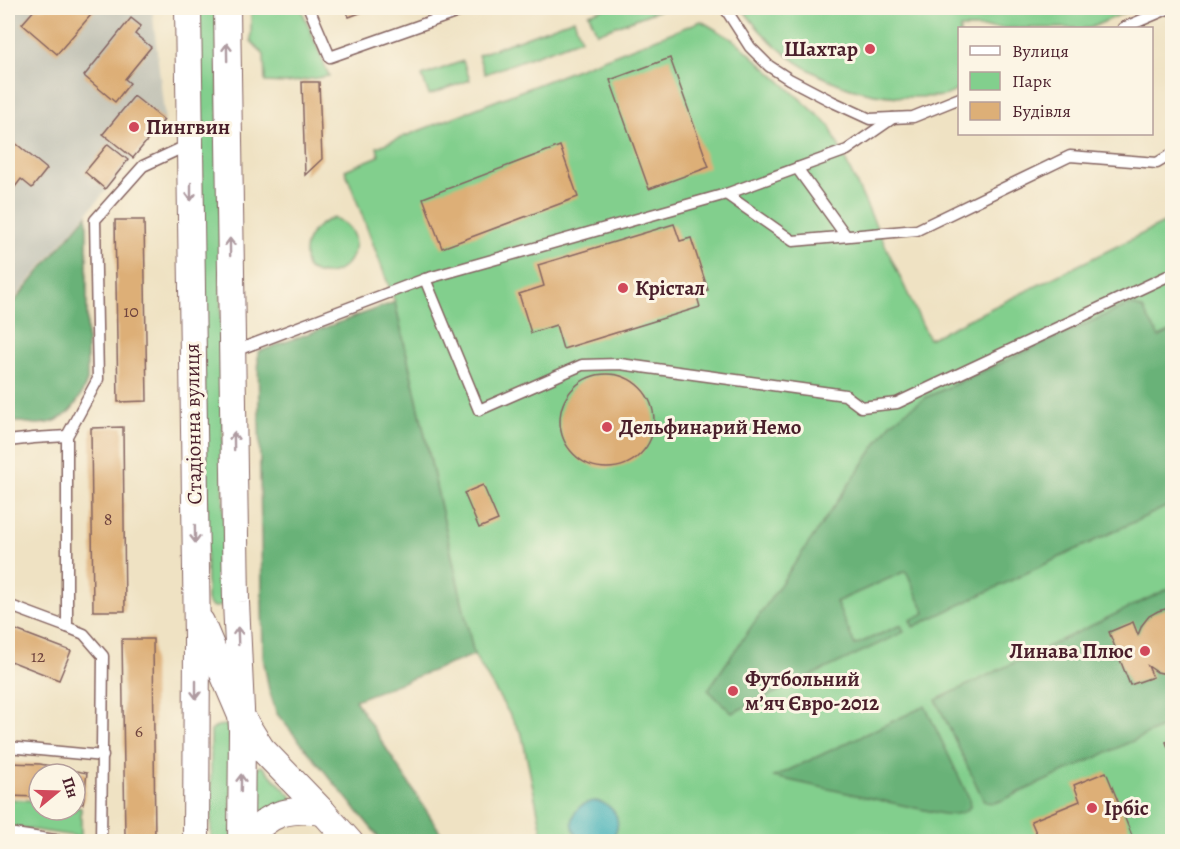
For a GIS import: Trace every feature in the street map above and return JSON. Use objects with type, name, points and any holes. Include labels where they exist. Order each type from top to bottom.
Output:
[{"type":"street","name":"Стадіонна вулиця","points":[[188,8],[196,611],[196,842]]},
{"type":"street","name":"Стадіонна вулиця","points":[[227,8],[236,602],[242,723],[241,842]]},
{"type":"street","points":[[196,611],[242,723],[261,748],[350,842]]},
{"type":"street","points":[[196,745],[201,731],[208,722],[216,718],[224,717],[242,723]]},
{"type":"street","points":[[250,842],[261,824],[273,817],[296,810],[323,812]]},
{"type":"lane","points":[[309,8],[330,57],[469,8]]},
{"type":"lane","points":[[724,8],[750,47],[769,66],[789,79],[870,119],[914,117],[958,99]]},
{"type":"lane","points":[[1125,27],[1170,8]]},
{"type":"lane","points":[[232,352],[425,279],[726,195],[847,150],[893,118]]},
{"type":"lane","points":[[67,627],[67,436],[98,379],[95,220],[143,166],[190,144]]},
{"type":"lane","points":[[726,195],[793,241],[917,230],[1070,156],[1157,163],[1173,154]]},
{"type":"lane","points":[[797,168],[846,236]]},
{"type":"lane","points":[[425,279],[479,410],[582,365],[620,364],[845,395],[861,407],[897,403],[1173,274]]},
{"type":"lane","points":[[8,441],[67,436]]},
{"type":"lane","points":[[8,605],[84,634],[103,656],[101,842]]},
{"type":"lane","points":[[8,747],[103,756]]},
{"type":"lane","points":[[8,833],[68,842]]},
{"type":"shaded area","points":[[8,8],[152,8],[165,121],[8,306]]},
{"type":"green space","points":[[199,8],[217,8],[225,600],[217,607],[209,605],[207,600]]},
{"type":"green space","points":[[251,8],[301,8],[329,76],[287,83],[265,82],[264,55],[251,41]]},
{"type":"green space","points":[[606,8],[665,8],[597,33],[589,14]]},
{"type":"green space","name":"Шахтар","points":[[742,8],[1135,8],[1092,27],[958,27],[958,90],[936,97],[890,96],[865,92],[841,84],[796,61],[758,28]]},
{"type":"green space","points":[[574,19],[581,39],[485,74],[478,55]]},
{"type":"green space","points":[[701,21],[737,42],[829,125],[929,339],[1172,219],[1172,841],[544,841],[522,735],[474,655],[395,302],[345,170],[379,156],[377,147]]},
{"type":"green space","points":[[463,61],[470,80],[429,95],[422,76]]},
{"type":"green space","points":[[87,215],[87,381],[75,405],[63,417],[46,423],[8,423],[8,309]]},
{"type":"green space","points":[[333,218],[346,225],[353,235],[355,247],[344,267],[333,273],[321,274],[307,268],[306,244],[313,231]]},
{"type":"green space","points":[[395,302],[474,655],[355,700],[446,841],[382,841],[277,714],[269,690],[263,657],[258,352]]},
{"type":"green space","points":[[1133,305],[1143,309],[1159,337],[1172,331],[1172,504],[913,627],[910,620],[925,613],[906,571],[836,602],[855,645],[901,625],[904,632],[732,713],[708,690],[891,423],[927,397],[1125,306]]},
{"type":"green space","points":[[1172,587],[1172,723],[1003,800],[994,803],[986,802],[936,700]]},
{"type":"green space","points":[[925,706],[969,798],[970,807],[964,812],[943,814],[774,777]]},
{"type":"green space","points":[[226,725],[230,728],[232,841],[211,841],[211,731],[217,726]]},
{"type":"green space","points":[[260,766],[292,797],[292,800],[254,818],[255,770]]},
{"type":"green space","points":[[8,799],[27,800],[27,822],[81,822],[81,837],[8,826]]},
{"type":"water","points":[[596,801],[603,803],[614,812],[618,823],[617,829],[610,841],[581,841],[573,828],[574,815],[582,806]]},
{"type":"building","points":[[36,8],[97,8],[57,54],[22,24]]},
{"type":"building","points":[[345,8],[373,8],[349,17]]},
{"type":"building","points":[[131,18],[141,26],[135,34],[151,47],[125,79],[130,83],[115,102],[84,76]]},
{"type":"building","points":[[670,58],[709,167],[649,189],[610,80]]},
{"type":"building","points":[[302,82],[319,82],[322,159],[305,175]]},
{"type":"building","name":"Пингвин","points":[[134,96],[164,120],[133,158],[103,134]]},
{"type":"building","points":[[8,137],[47,169],[32,188],[21,179],[8,196]]},
{"type":"building","points":[[108,144],[128,160],[105,189],[85,172]]},
{"type":"building","points":[[560,146],[578,197],[442,248],[423,198]]},
{"type":"building","points":[[115,220],[144,220],[147,401],[118,402]]},
{"type":"building","name":"Крістал","points":[[674,224],[680,241],[691,238],[708,290],[696,293],[700,307],[563,349],[556,325],[531,333],[519,294],[544,286],[538,265]]},
{"type":"building","name":"Дельфинарий Немо","points":[[607,374],[625,378],[640,388],[650,403],[654,421],[650,439],[640,454],[625,464],[607,468],[589,464],[574,454],[564,439],[560,421],[564,403],[574,388],[589,378]]},
{"type":"building","points":[[123,427],[125,611],[93,611],[91,428]]},
{"type":"building","points":[[483,485],[498,520],[479,528],[464,493]]},
{"type":"building","name":"Линава Плюс","points":[[1172,608],[1172,675],[1157,672],[1148,666],[1153,677],[1130,685],[1109,632],[1133,622],[1138,635],[1149,616]]},
{"type":"building","points":[[8,627],[71,651],[59,680],[8,660]]},
{"type":"building","points":[[122,639],[153,639],[155,842],[136,842],[125,836]]},
{"type":"building","points":[[1172,740],[1172,758],[1166,742]]},
{"type":"building","points":[[8,763],[27,764],[27,797],[8,796]]},
{"type":"building","name":"Ірбіс","points":[[1106,772],[1133,838],[1124,842],[1040,842],[1031,821],[1080,801],[1074,785]]},
{"type":"place","name":"Шахтар","points":[[870,49]]},
{"type":"place","name":"Пингвин","points":[[134,127]]},
{"type":"place","name":"Крістал","points":[[623,288]]},
{"type":"place","name":"Дельфинарий Немо","points":[[607,427]]},
{"type":"place","name":"Линава Плюс","points":[[1145,651]]},
{"type":"place","name":"Футбольний мʼяч Євро-2012","points":[[733,691]]},
{"type":"place","name":"Ірбіс","points":[[1092,808]]}]
